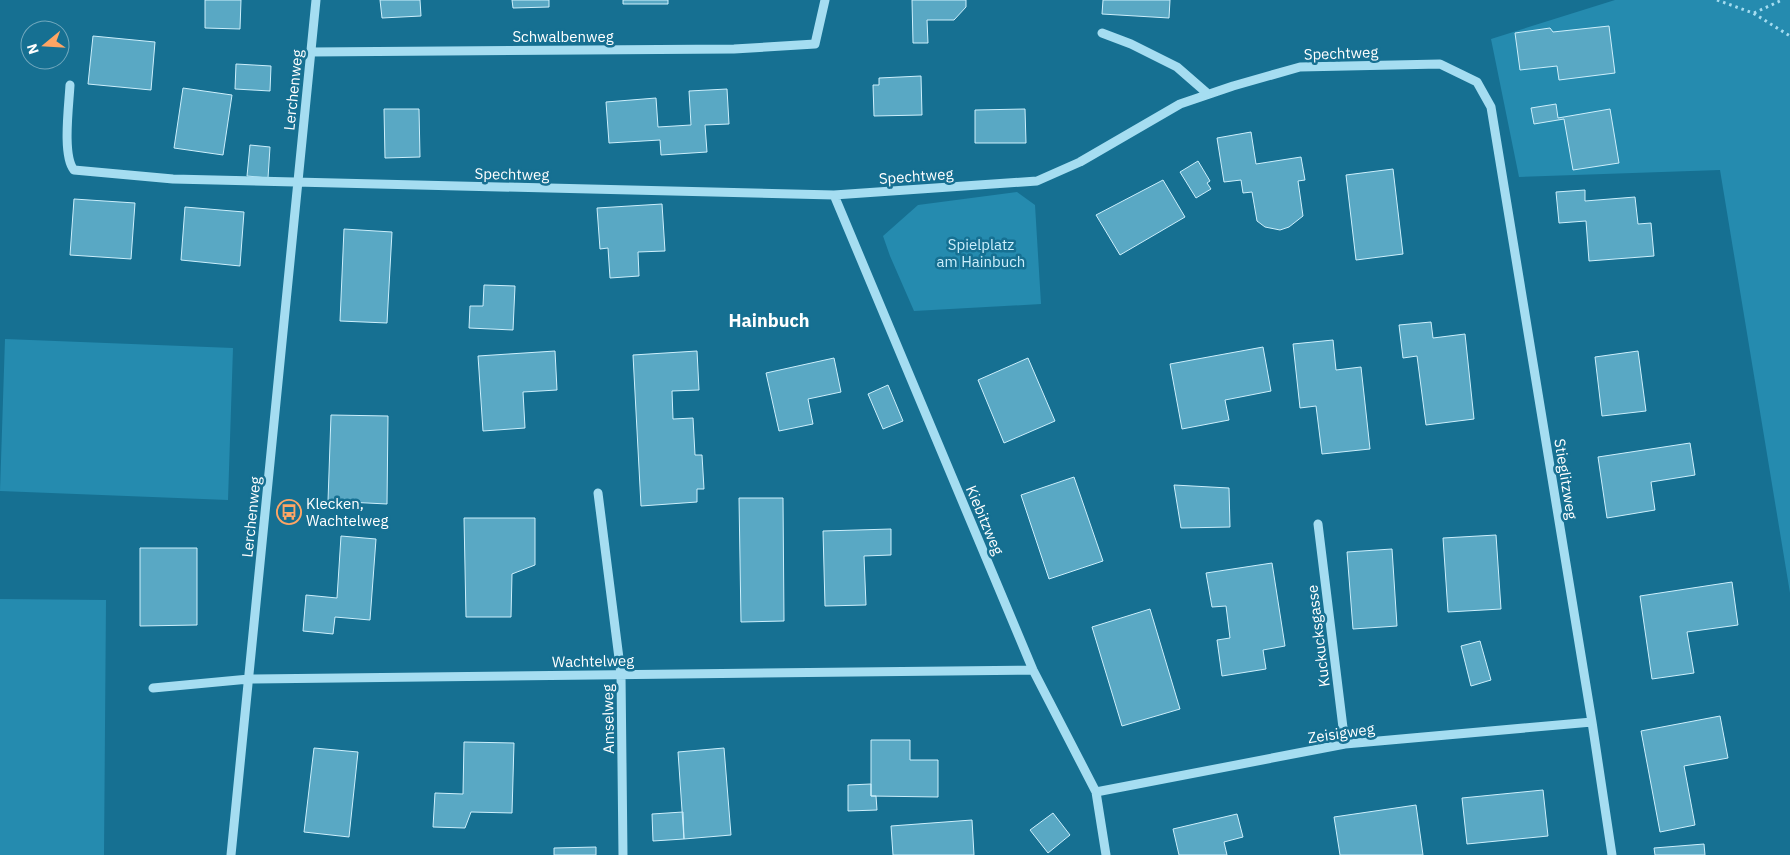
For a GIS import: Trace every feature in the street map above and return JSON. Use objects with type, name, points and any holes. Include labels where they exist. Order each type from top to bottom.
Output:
[{"type":"street","name":"Lerchenweg","points":[[231,855],[316,0]]},
{"type":"street","name":"Schwalbenweg","points":[[311,52],[734,49],[815,44],[825,0]]},
{"type":"street","points":[[1102,33],[1131,44],[1177,67],[1208,94]]},
{"type":"street","name":"Spechtweg","points":[[298,182],[834,195],[1036,181],[1080,162],[1180,104],[1233,86],[1300,67],[1440,64],[1477,82],[1491,107]]},
{"type":"street","points":[[70,85],[67,152],[70,165],[74,170],[173,179],[298,182]]},
{"type":"street","name":"Stieglitzweg","points":[[1491,107],[1612,855]]},
{"type":"street","name":"Kiebitzweg","points":[[834,195],[1033,670],[1096,792],[1106,855]]},
{"type":"street","name":"Amselweg","points":[[598,493],[621,674],[623,855]]},
{"type":"street","name":"Kuckucksgasse","points":[[1318,524],[1345,744]]},
{"type":"street","name":"Wachtelweg","points":[[153,688],[249,679],[1033,670]]},
{"type":"street","name":"Zeisigweg","points":[[1096,792],[1345,744],[1592,722]]},
{"type":"path","points":[[1716,0],[1753,13],[1790,36]]},
{"type":"path","points":[[1753,13],[1782,0]]},
{"type":"green space","points":[[1615,0],[1790,0],[1790,593],[1720,170],[1519,177],[1491,39]]},
{"type":"green space","name":"Spielplatz am Hainbuch","points":[[1017,192],[1035,205],[1041,304],[914,311],[883,236],[918,205]]},
{"type":"green space","points":[[5,339],[233,348],[228,500],[0,491]]},
{"type":"green space","points":[[0,599],[106,600],[104,855],[0,855]]},
{"type":"building","points":[[205,0],[241,0],[240,29],[205,28]]},
{"type":"building","points":[[380,0],[420,0],[421,16],[382,18]]},
{"type":"building","points":[[512,0],[549,0],[549,7],[513,8]]},
{"type":"building","points":[[623,0],[668,0],[668,4],[623,4]]},
{"type":"building","points":[[912,0],[966,0],[966,7],[954,20],[927,20],[928,43],[913,43]]},
{"type":"building","points":[[1103,0],[1170,0],[1169,18],[1102,14]]},
{"type":"building","points":[[1609,26],[1615,73],[1559,80],[1557,66],[1520,70],[1515,33],[1550,28],[1553,32]]},
{"type":"building","points":[[93,36],[155,42],[151,90],[88,84]]},
{"type":"building","points":[[236,64],[271,66],[270,91],[235,89]]},
{"type":"building","points":[[921,76],[922,115],[874,116],[873,85],[879,85],[879,78]]},
{"type":"building","points":[[183,88],[232,95],[223,155],[174,148]]},
{"type":"building","points":[[727,89],[729,124],[705,125],[707,152],[661,155],[660,140],[609,143],[606,102],[656,98],[658,127],[691,125],[689,91]]},
{"type":"building","points":[[1556,104],[1558,118],[1610,109],[1619,163],[1573,170],[1564,119],[1534,124],[1531,108]]},
{"type":"building","points":[[384,109],[419,109],[420,157],[385,158]]},
{"type":"building","points":[[1025,109],[1026,143],[975,143],[975,110]]},
{"type":"building","points":[[1251,132],[1256,164],[1301,157],[1305,180],[1298,181],[1303,216],[1289,227],[1280,230],[1265,227],[1257,221],[1252,192],[1243,193],[1241,180],[1224,182],[1217,138]]},
{"type":"building","points":[[250,145],[270,147],[268,178],[247,176]]},
{"type":"building","points":[[1198,161],[1210,181],[1207,183],[1211,189],[1196,198],[1180,172]]},
{"type":"building","points":[[1393,169],[1403,254],[1356,260],[1346,175]]},
{"type":"building","points":[[1163,180],[1185,217],[1120,255],[1096,215]]},
{"type":"building","points":[[1585,190],[1585,201],[1635,197],[1638,224],[1651,223],[1654,256],[1589,261],[1586,221],[1559,223],[1556,192]]},
{"type":"building","points":[[74,199],[135,203],[131,259],[70,255]]},
{"type":"building","points":[[662,204],[665,251],[638,252],[639,276],[610,278],[608,248],[600,249],[597,208]]},
{"type":"building","points":[[185,207],[244,212],[240,266],[181,260]]},
{"type":"building","points":[[344,229],[392,232],[387,323],[340,321]]},
{"type":"building","points":[[484,285],[515,286],[513,330],[469,328],[470,306],[483,306]]},
{"type":"building","points":[[1431,322],[1433,338],[1465,334],[1474,419],[1426,425],[1417,356],[1403,358],[1399,325]]},
{"type":"building","points":[[1333,340],[1336,370],[1361,367],[1370,449],[1322,454],[1316,406],[1300,408],[1293,344]]},
{"type":"building","points":[[1263,347],[1271,391],[1225,400],[1229,420],[1182,429],[1170,364]]},
{"type":"building","points":[[555,351],[557,390],[523,392],[525,428],[483,431],[478,356]]},
{"type":"building","points":[[697,351],[699,390],[672,391],[673,419],[693,418],[695,455],[702,455],[704,489],[697,489],[697,502],[641,506],[633,355]]},
{"type":"building","points":[[1638,351],[1646,411],[1602,416],[1595,357]]},
{"type":"building","points":[[834,358],[841,392],[808,399],[813,424],[779,431],[766,373]]},
{"type":"building","points":[[1028,358],[1055,421],[1004,443],[978,380]]},
{"type":"building","points":[[888,385],[903,421],[883,429],[868,394]]},
{"type":"building","points":[[331,415],[388,416],[387,504],[328,501]]},
{"type":"building","points":[[1690,443],[1695,475],[1651,482],[1655,510],[1607,518],[1598,457]]},
{"type":"building","points":[[1074,477],[1103,561],[1049,579],[1021,495]]},
{"type":"building","points":[[1174,485],[1229,488],[1230,527],[1181,528]]},
{"type":"building","points":[[739,498],[783,498],[784,621],[741,622]]},
{"type":"building","points":[[464,518],[535,518],[535,565],[512,574],[511,617],[466,617]]},
{"type":"building","points":[[891,529],[891,555],[864,556],[866,605],[825,606],[823,531]]},
{"type":"building","points":[[1496,535],[1501,609],[1448,612],[1443,538]]},
{"type":"building","points":[[341,536],[376,539],[370,620],[335,617],[333,634],[303,631],[306,595],[337,598]]},
{"type":"building","points":[[140,548],[197,548],[197,625],[140,626]]},
{"type":"building","points":[[1392,549],[1397,626],[1353,629],[1347,552]]},
{"type":"building","points":[[1272,563],[1285,646],[1263,650],[1266,669],[1222,676],[1217,640],[1230,638],[1226,606],[1212,607],[1206,573]]},
{"type":"building","points":[[1732,582],[1738,625],[1687,632],[1694,673],[1652,679],[1640,596]]},
{"type":"building","points":[[1150,609],[1180,709],[1122,726],[1092,627]]},
{"type":"building","points":[[1480,641],[1491,680],[1471,686],[1461,646]]},
{"type":"building","points":[[1720,716],[1728,758],[1684,766],[1695,825],[1660,832],[1641,731]]},
{"type":"building","points":[[871,740],[910,740],[910,760],[938,760],[938,797],[871,796]]},
{"type":"building","points":[[464,742],[514,743],[512,813],[471,812],[465,828],[433,827],[435,793],[463,794]]},
{"type":"building","points":[[314,748],[358,752],[349,837],[304,832]]},
{"type":"building","points":[[724,748],[731,835],[684,839],[678,752]]},
{"type":"building","points":[[871,784],[871,796],[876,796],[877,810],[848,811],[848,785]]},
{"type":"building","points":[[1543,790],[1548,836],[1467,844],[1462,798]]},
{"type":"building","points":[[1416,805],[1423,855],[1340,855],[1334,817]]},
{"type":"building","points":[[683,812],[684,839],[653,841],[652,814]]},
{"type":"building","points":[[1053,813],[1070,835],[1048,853],[1030,830]]},
{"type":"building","points":[[1237,814],[1243,837],[1224,842],[1227,855],[1179,855],[1173,829]]},
{"type":"building","points":[[972,820],[974,855],[893,855],[891,826]]},
{"type":"building","points":[[1704,844],[1705,855],[1655,855],[1654,848]]},
{"type":"building","points":[[596,847],[596,855],[554,855],[554,848]]},
{"type":"place","name":"Klecken, Wachtelweg","points":[[289,512]]},
{"type":"district","name":"Hainbuch","points":[[769,320]]}]
